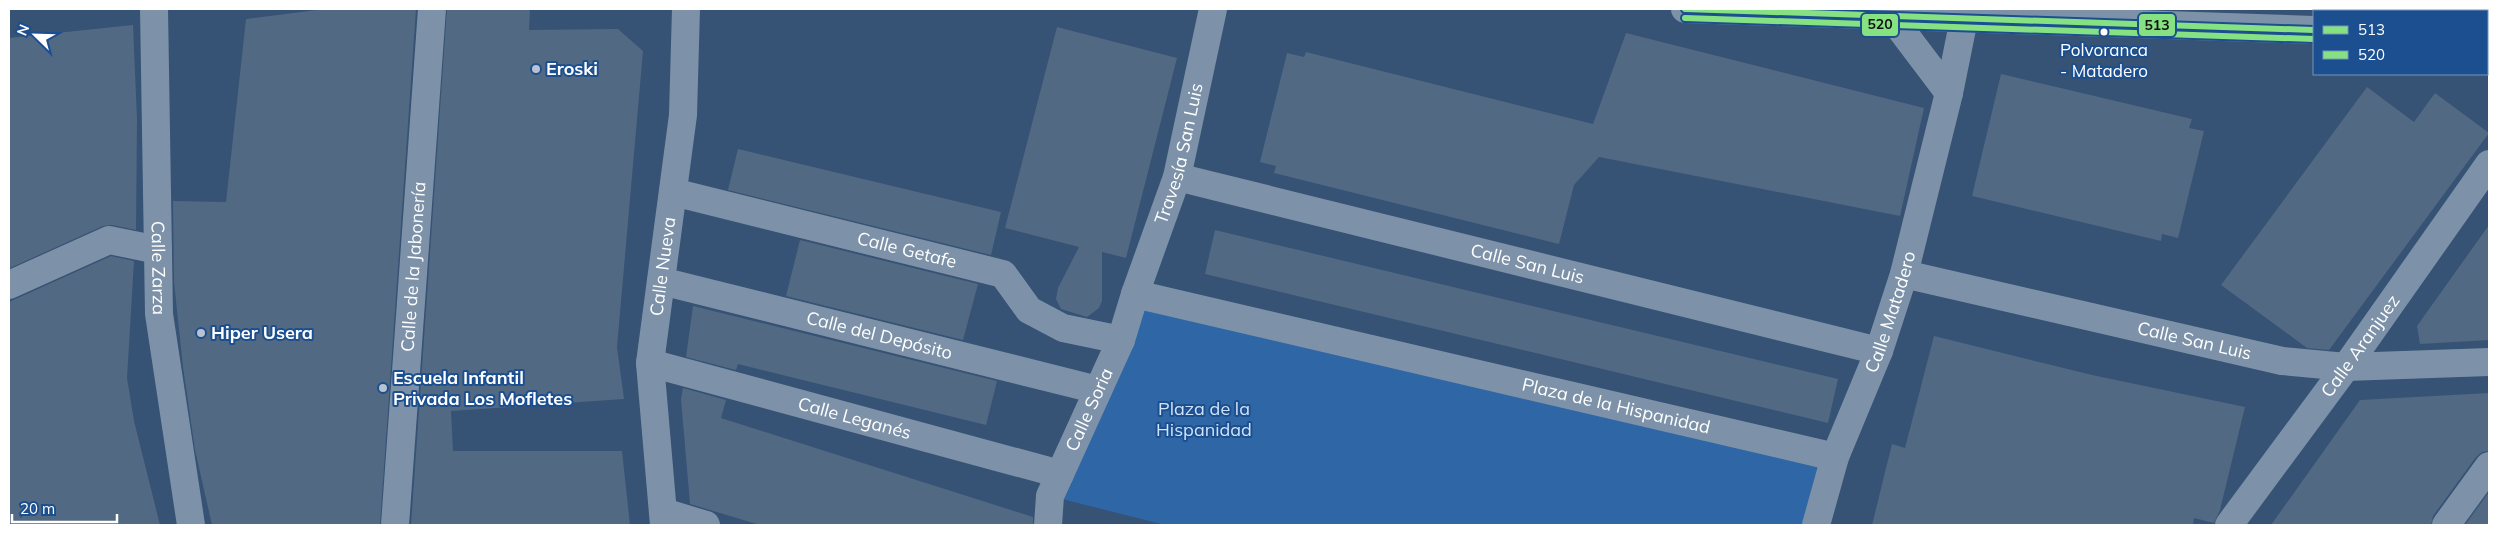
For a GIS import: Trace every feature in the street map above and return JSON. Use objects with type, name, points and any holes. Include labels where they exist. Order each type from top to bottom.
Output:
[{"type":"street","name":"Calle Zarza","points":[[154,9],[158,314],[191,525]]},
{"type":"street","name":"Calle de la Jabonería","points":[[395,525],[432,9]]},
{"type":"street","name":"Calle Nueva","points":[[664,519],[650,363],[683,115],[686,9]]},
{"type":"street","name":"Travesía San Luis","points":[[1134,294],[1176,177],[1213,9]]},
{"type":"street","points":[[1685,9],[1890,15],[1966,13],[2313,30]]},
{"type":"street","name":"Calle Matadero","points":[[1816,525],[1835,457],[1879,351],[1904,274],[1949,93],[1966,13]]},
{"type":"street","points":[[1890,15],[1949,93]]},
{"type":"street","name":"Calle Aranjuez","points":[[2230,525],[2346,367],[2489,164]]},
{"type":"street","name":"Calle San Luis","points":[[1176,177],[1879,351]]},
{"type":"street","name":"Calle Getafe","points":[[673,192],[1003,274],[1029,310],[1063,328],[1121,340]]},
{"type":"street","points":[[9,285],[109,240],[158,250]]},
{"type":"street","name":"Calle San Luis","points":[[1904,274],[2282,361],[2346,367],[2489,362]]},
{"type":"street","name":"Calle del Depósito","points":[[661,281],[1098,390]]},
{"type":"street","name":"Calle Soria","points":[[1048,525],[1050,496],[1121,340],[1134,294]]},
{"type":"street","name":"Plaza de la Hispanidad","points":[[1134,294],[1835,457]]},
{"type":"street","name":"Calle Leganés","points":[[650,363],[1060,474]]},
{"type":"street","points":[[2446,525],[2489,466]]},
{"type":"street","points":[[664,519],[706,525]]},
{"type":"green space","name":"Plaza de la Hispanidad","points":[[1135,294],[1835,457],[1816,525],[1165,525],[1050,496]]},
{"type":"building","points":[[325,9],[416,9],[380,525],[212,525],[195,450],[183,367],[174,282],[173,201],[226,202],[246,19]]},
{"type":"building","points":[[447,9],[530,9],[529,30],[618,29],[643,51],[617,347],[624,399],[451,411],[453,451],[622,451],[630,525],[411,525]]},
{"type":"building","points":[[133,25],[137,119],[136,230],[112,225],[103,226],[10,268],[9,38]]},
{"type":"building","points":[[1057,27],[1177,58],[1126,258],[1102,252],[1102,301],[1099,308],[1087,317],[1061,309],[1056,299],[1058,288],[1079,247],[1005,228]]},
{"type":"building","points":[[1626,33],[1924,108],[1900,216],[1599,157],[1574,185],[1559,244],[1274,173],[1276,166],[1260,162],[1287,53],[1304,57],[1306,52],[1593,124]]},
{"type":"building","points":[[2001,74],[2192,119],[2189,128],[2204,131],[2178,238],[2162,234],[2161,241],[1972,196]]},
{"type":"building","points":[[2367,87],[2414,122],[2435,93],[2489,133],[2329,350],[2307,348],[2221,285]]},
{"type":"building","points":[[738,149],[1001,212],[991,255],[728,190]]},
{"type":"building","points":[[2489,225],[2489,340],[2420,344],[2417,326]]},
{"type":"building","points":[[1215,230],[1838,379],[1828,423],[1205,274]]},
{"type":"building","points":[[800,240],[978,284],[963,340],[786,296]]},
{"type":"building","points":[[111,256],[134,261],[127,378],[134,421],[160,525],[9,525],[9,302]]},
{"type":"building","points":[[693,306],[997,381],[986,425],[738,364],[736,370],[686,357]]},
{"type":"building","points":[[1934,336],[2092,375],[2245,407],[2220,510],[2214,523],[2194,518],[2193,525],[1872,525],[1892,444],[1905,448]]},
{"type":"building","points":[[683,388],[726,400],[721,418],[1033,517],[1033,525],[760,525],[690,504],[681,399]]},
{"type":"building","points":[[2489,393],[2489,451],[2482,452],[2476,457],[2433,516],[2431,525],[2271,525],[2360,400]]},
{"type":"building","points":[[2489,492],[2489,525],[2465,525]]},
{"type":"transit line","name":"513","points":[[1685,9],[2313,30]]},
{"type":"transit line","name":"520","points":[[1685,18],[2313,39]]},
{"type":"place","name":"Polvoranca - Matadero","points":[[2104,32]]},
{"type":"place","name":"Eroski","points":[[536,69]]},
{"type":"place","name":"Hiper Usera","points":[[201,333]]},
{"type":"place","name":"Escuela Infantil Privada Los Mofletes","points":[[383,388]]}]
